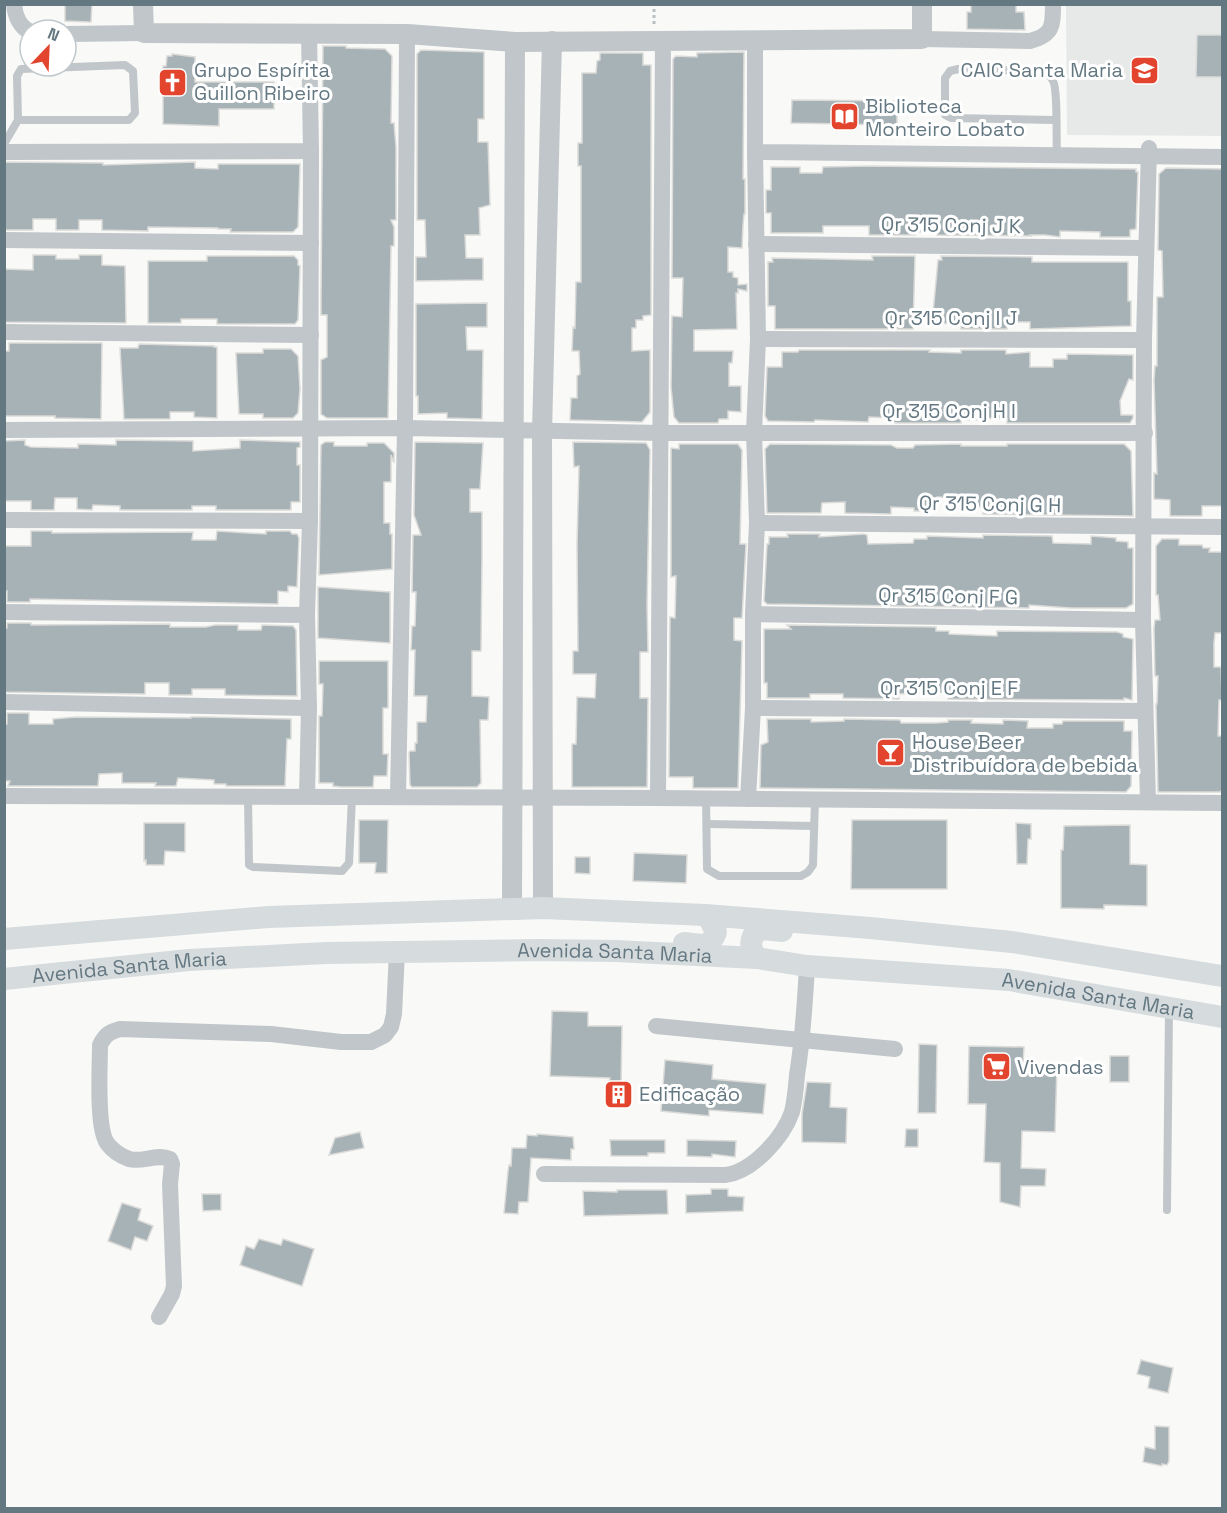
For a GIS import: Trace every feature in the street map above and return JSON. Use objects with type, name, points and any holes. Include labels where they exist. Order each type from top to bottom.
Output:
[{"type":"main road","name":"Avenida Santa Maria","points":[[4,939],[268,917],[417,914],[543,908],[705,915],[1012,942],[1222,976]]},
{"type":"main road","points":[[326,953],[316,938],[325,925],[395,921],[417,914]]},
{"type":"main road","points":[[615,951],[641,942],[708,944],[712,942],[716,932],[705,915]]},
{"type":"main road","points":[[189,960],[211,951],[269,947],[277,943],[281,937],[279,926],[268,917]]},
{"type":"main road","points":[[757,958],[753,953],[751,939],[762,929],[825,935],[870,928]]},
{"type":"main road","name":"Avenida Santa Maria","points":[[4,979],[189,960],[326,953],[615,951],[757,958],[807,966],[1008,980],[1222,1017]]},
{"type":"street","points":[[14,4],[18,20]]},
{"type":"street","points":[[143,4],[144,33]]},
{"type":"street","points":[[922,4],[922,39]]},
{"type":"street","points":[[78,34],[309,32],[407,34],[515,42],[922,39],[1030,41],[1049,32],[1053,23],[1053,4]]},
{"type":"street","points":[[307,796],[309,708],[307,615],[311,428],[309,32]]},
{"type":"street","points":[[398,797],[405,428],[407,34]]},
{"type":"street","points":[[658,798],[663,40]]},
{"type":"street","points":[[543,908],[542,432],[552,41]]},
{"type":"street","points":[[748,798],[753,708],[753,614],[757,523],[754,432],[758,339],[755,41]]},
{"type":"street","points":[[512,908],[515,42]]},
{"type":"street","points":[[4,152],[311,151]]},
{"type":"street","points":[[755,152],[1057,154],[1149,152],[1222,157]]},
{"type":"street","points":[[1148,801],[1143,620],[1145,248],[1149,152]]},
{"type":"street","points":[[4,240],[311,243]]},
{"type":"street","name":"Qr 315 Conj J K","points":[[756,244],[1145,248]]},
{"type":"street","points":[[4,332],[311,335]]},
{"type":"street","name":"Qr 315 Conj I J","points":[[758,339],[1144,340]]},
{"type":"street","name":"Qr 315 Conj H I","points":[[4,429],[405,428],[661,433],[1145,433]]},
{"type":"street","points":[[4,520],[310,521]]},
{"type":"street","name":"Qr 315 Conj G H","points":[[757,523],[1222,527]]},
{"type":"street","points":[[4,612],[307,615]]},
{"type":"street","name":"Qr 315 Conj F G","points":[[753,614],[1143,620]]},
{"type":"street","points":[[4,702],[309,708]]},
{"type":"street","name":"Qr 315 Conj E F","points":[[753,708],[1145,711]]},
{"type":"street","points":[[4,796],[748,798],[1222,803]]},
{"type":"street","points":[[159,1317],[174,1286],[170,1184],[172,1164],[170,1159],[164,1156],[131,1160],[118,1153],[106,1142],[101,1125],[100,1046],[104,1037],[120,1029],[271,1034],[341,1042],[371,1042],[385,1035],[391,1027],[394,1014],[396,952]]},
{"type":"street","points":[[544,1174],[737,1174],[749,1166],[763,1154],[788,1122],[792,1110],[803,1040],[807,966]]},
{"type":"street","points":[[656,1026],[895,1049]]},
{"type":"lane","points":[[4,144],[18,120],[17,76],[21,69],[125,65],[133,71],[135,113],[129,120],[18,120]]},
{"type":"lane","points":[[1055,120],[951,118],[945,115],[945,78],[950,71],[958,69],[1037,71],[1047,74],[1054,81],[1056,93],[1057,154]]},
{"type":"lane","points":[[248,796],[249,864],[253,867],[342,871],[349,863],[352,796]]},
{"type":"lane","points":[[706,798],[707,869],[719,876],[801,876],[808,872],[813,865],[815,800]]},
{"type":"lane","points":[[706,824],[814,826]]},
{"type":"lane","points":[[1167,1210],[1169,1007]]},
{"type":"shaded area","name":"CAIC Santa Maria","points":[[1066,5],[1222,5],[1222,136],[1067,135]]},
{"type":"building","points":[[65,4],[92,4],[91,22],[78,22],[78,18],[65,18]]},
{"type":"building","points":[[971,4],[1016,4],[1016,12],[1024,12],[1025,30],[967,29],[967,12],[971,12]]},
{"type":"building","points":[[1197,35],[1222,35],[1222,77],[1196,77]]},
{"type":"building","points":[[323,46],[385,49],[392,56],[391,123],[394,123],[396,147],[396,220],[391,220],[394,227],[394,246],[391,246],[388,418],[327,418],[321,414],[321,360],[327,357],[327,315],[321,315]]},
{"type":"building","points":[[421,50],[484,52],[484,119],[478,119],[478,142],[488,142],[490,205],[479,208],[480,235],[465,235],[466,258],[483,258],[483,280],[416,281],[416,257],[426,257],[425,220],[417,220],[417,54]]},
{"type":"building","points":[[744,52],[745,214],[742,248],[728,247],[728,272],[733,272],[733,277],[738,278],[738,285],[747,284],[747,291],[738,289],[736,293],[737,329],[694,330],[694,351],[733,351],[732,363],[729,363],[729,386],[741,386],[741,412],[728,411],[728,419],[719,419],[718,423],[679,423],[674,417],[671,387],[672,316],[682,317],[683,278],[672,278],[673,59],[676,56],[697,57],[697,53]]},
{"type":"building","points":[[600,53],[643,53],[643,65],[651,65],[651,315],[643,316],[643,320],[636,320],[636,328],[632,328],[632,351],[650,350],[650,412],[642,422],[570,420],[571,398],[577,398],[577,376],[580,374],[579,351],[572,351],[576,282],[581,282],[581,166],[578,166],[578,143],[582,143],[582,73],[596,73]]},
{"type":"building","points":[[172,54],[195,57],[195,82],[274,82],[274,109],[219,109],[219,126],[163,124],[163,66],[166,66],[167,56],[172,56]]},
{"type":"building","name":"Biblioteca Monteiro Lobato","points":[[792,100],[897,101],[897,125],[791,123]]},
{"type":"building","points":[[4,162],[103,163],[103,165],[195,162],[195,168],[218,169],[218,164],[300,164],[298,227],[293,232],[230,232],[231,229],[218,228],[148,227],[148,231],[102,230],[102,220],[79,220],[79,230],[56,230],[56,219],[33,219],[33,230],[4,230]]},
{"type":"building","points":[[771,167],[800,167],[800,173],[822,173],[823,167],[1136,169],[1138,172],[1136,229],[1130,230],[1130,237],[1100,237],[1100,232],[1060,231],[1060,237],[937,235],[937,232],[915,232],[915,235],[869,235],[869,226],[823,226],[823,233],[771,233],[771,213],[766,213],[766,190],[771,190]]},
{"type":"building","points":[[1166,168],[1222,169],[1222,506],[1202,506],[1202,516],[1170,516],[1170,500],[1154,499],[1154,473],[1157,474],[1154,380],[1155,366],[1157,366],[1157,297],[1163,297],[1162,251],[1158,250],[1159,174]]},
{"type":"building","points":[[33,255],[56,255],[56,259],[79,259],[79,255],[102,255],[102,265],[125,266],[126,323],[4,322],[4,269],[33,270]]},
{"type":"building","points":[[207,256],[294,256],[300,266],[298,320],[295,324],[217,324],[217,319],[181,319],[181,323],[148,323],[148,261],[207,261]]},
{"type":"building","points":[[872,256],[915,256],[913,329],[775,329],[775,306],[768,306],[768,262],[773,262],[772,258],[873,260]]},
{"type":"building","points":[[941,256],[1032,257],[1032,262],[1128,262],[1128,301],[1131,301],[1131,326],[1030,329],[1030,322],[1007,322],[1007,329],[961,329],[961,323],[932,324],[938,260],[942,260]]},
{"type":"building","points":[[487,303],[487,327],[466,327],[467,350],[483,350],[482,419],[447,418],[447,413],[418,414],[416,304]]},
{"type":"building","points":[[9,343],[102,343],[101,419],[4,416],[4,351],[9,351]]},
{"type":"building","points":[[139,344],[217,347],[217,418],[194,417],[194,412],[170,412],[170,419],[124,419],[120,348],[138,348]]},
{"type":"building","points":[[263,349],[291,349],[298,356],[300,389],[298,413],[293,418],[263,418],[263,414],[239,414],[236,353],[263,353]]},
{"type":"building","points":[[799,350],[930,350],[929,352],[961,353],[961,350],[1006,350],[1006,354],[1030,352],[1030,367],[1053,367],[1053,359],[1067,359],[1067,354],[1133,355],[1133,380],[1129,379],[1120,401],[1121,415],[1133,415],[1133,418],[1130,423],[1007,423],[1007,419],[984,418],[984,420],[961,420],[961,423],[897,423],[891,422],[891,418],[869,417],[868,422],[768,421],[765,416],[767,367],[782,367],[782,352],[798,352]]},
{"type":"building","points":[[25,440],[25,445],[31,447],[78,448],[78,444],[116,445],[116,440],[193,441],[193,451],[240,448],[240,440],[300,442],[300,447],[297,448],[297,465],[300,465],[300,502],[291,502],[291,510],[216,510],[216,506],[192,506],[192,510],[120,510],[120,506],[93,505],[92,510],[77,509],[77,498],[55,498],[54,510],[31,510],[31,501],[4,501],[4,441]]},
{"type":"building","points":[[325,442],[334,442],[334,446],[367,446],[367,443],[384,443],[394,453],[394,463],[391,455],[391,482],[384,482],[384,523],[390,523],[390,534],[392,534],[392,569],[319,575],[321,445]]},
{"type":"building","points":[[415,442],[483,443],[480,489],[470,489],[470,512],[482,512],[481,651],[472,651],[472,696],[489,697],[488,720],[480,720],[481,783],[477,787],[412,787],[410,785],[409,753],[415,751],[417,722],[426,722],[427,696],[414,696],[415,650],[411,650],[412,626],[415,626],[416,592],[412,592],[413,535],[421,535],[414,515]]},
{"type":"building","points":[[573,442],[646,443],[650,450],[648,652],[640,652],[640,698],[648,698],[647,787],[572,787],[572,744],[576,744],[577,697],[595,698],[596,674],[573,674],[573,651],[578,651],[579,466],[574,467]]},
{"type":"building","points":[[679,444],[738,444],[742,450],[740,544],[746,544],[742,618],[734,618],[734,640],[742,641],[738,788],[693,788],[693,777],[669,777],[670,617],[675,618],[676,576],[671,577],[671,448],[679,449]]},
{"type":"building","points":[[770,444],[891,445],[897,448],[913,448],[915,445],[961,444],[961,446],[1007,446],[1007,444],[1124,444],[1131,451],[1133,516],[983,514],[983,507],[960,507],[960,498],[937,497],[937,511],[914,511],[914,508],[891,507],[891,514],[845,513],[845,502],[822,503],[821,513],[767,513],[765,449]]},
{"type":"building","points":[[31,531],[52,531],[52,533],[193,532],[192,540],[216,540],[217,531],[266,534],[266,531],[290,531],[292,534],[297,534],[299,538],[297,587],[288,586],[288,592],[278,591],[278,604],[30,599],[30,602],[7,602],[7,591],[4,591],[4,546],[31,546]]},
{"type":"building","points":[[787,534],[820,534],[819,537],[864,534],[867,535],[868,544],[913,543],[914,539],[927,539],[927,536],[983,538],[983,535],[1052,536],[1053,543],[1091,544],[1091,536],[1116,538],[1116,541],[1128,542],[1128,548],[1133,548],[1133,604],[1126,608],[1029,605],[1029,608],[767,604],[764,601],[769,537],[788,537]]},
{"type":"building","points":[[1162,539],[1179,539],[1179,545],[1202,545],[1203,548],[1210,548],[1209,552],[1222,552],[1222,633],[1215,633],[1214,643],[1214,667],[1221,667],[1222,700],[1219,700],[1218,736],[1222,736],[1222,790],[1220,792],[1158,792],[1156,704],[1158,676],[1155,676],[1154,628],[1155,620],[1160,620],[1158,595],[1156,595],[1156,546]]},
{"type":"building","points":[[318,587],[390,592],[390,643],[318,638]]},
{"type":"building","points":[[7,623],[31,623],[31,625],[170,624],[170,627],[238,625],[238,630],[261,630],[262,625],[293,626],[296,630],[297,696],[225,695],[225,689],[192,689],[192,695],[169,695],[169,683],[145,683],[145,694],[4,692],[4,628],[7,628]]},
{"type":"building","points":[[787,625],[936,627],[936,631],[949,631],[949,634],[997,636],[997,631],[1117,632],[1123,634],[1123,637],[1133,639],[1132,700],[1124,698],[1124,700],[948,699],[948,692],[899,694],[899,699],[843,698],[843,694],[810,694],[810,698],[767,698],[767,683],[764,683],[764,629],[791,629]]},
{"type":"building","points":[[319,661],[388,661],[388,708],[383,708],[383,754],[388,754],[387,776],[374,776],[373,787],[341,787],[333,786],[333,783],[319,783],[319,716],[322,716],[323,684],[319,684]]},
{"type":"building","points":[[7,713],[29,713],[29,724],[53,724],[53,719],[76,717],[291,719],[291,739],[287,739],[285,786],[226,786],[226,784],[214,784],[214,780],[178,778],[176,786],[155,786],[156,783],[122,783],[122,773],[99,774],[98,786],[8,786],[10,781],[4,781],[4,724],[7,724]]},
{"type":"building","points":[[767,719],[811,719],[811,722],[844,721],[844,719],[900,720],[901,723],[972,720],[971,723],[1003,724],[1003,720],[1028,721],[1027,728],[1053,728],[1053,724],[1062,724],[1063,721],[1124,721],[1124,731],[1132,731],[1131,786],[1126,792],[760,788],[761,745],[768,742]]},
{"type":"building","points":[[359,820],[388,820],[387,873],[375,873],[376,863],[359,863]]},
{"type":"building","points":[[852,820],[947,820],[947,889],[851,889]]},
{"type":"building","points":[[144,823],[185,823],[185,852],[165,851],[164,865],[146,865],[146,860],[144,861]]},
{"type":"building","points":[[1016,823],[1031,824],[1027,864],[1017,864]]},
{"type":"building","points":[[1130,825],[1130,864],[1147,865],[1147,906],[1104,905],[1104,909],[1061,908],[1061,850],[1063,850],[1064,826]]},
{"type":"building","points":[[634,853],[687,855],[686,883],[633,881]]},
{"type":"building","points":[[575,857],[590,857],[590,874],[575,873]]},
{"type":"building","points":[[552,1011],[588,1012],[588,1026],[622,1026],[621,1087],[631,1089],[627,1104],[605,1099],[610,1078],[550,1076]]},
{"type":"building","points":[[919,1044],[937,1045],[936,1113],[918,1113]]},
{"type":"building","points":[[969,1046],[1024,1047],[1023,1064],[1057,1065],[1055,1132],[1022,1131],[1021,1168],[1046,1169],[1045,1186],[1021,1186],[1020,1207],[1000,1202],[1000,1163],[984,1162],[986,1104],[968,1104]]},
{"type":"building","points":[[1110,1056],[1129,1056],[1129,1082],[1110,1082]]},
{"type":"building","points":[[665,1060],[713,1065],[712,1079],[766,1084],[763,1114],[709,1110],[709,1116],[661,1111]]},
{"type":"building","points":[[807,1082],[831,1083],[830,1107],[847,1108],[846,1143],[802,1142],[802,1114]]},
{"type":"building","points":[[906,1129],[918,1129],[918,1147],[905,1147]]},
{"type":"building","points":[[360,1132],[364,1148],[329,1155],[335,1138]]},
{"type":"building","points":[[537,1134],[573,1137],[574,1149],[571,1149],[571,1160],[531,1158],[528,1202],[519,1202],[518,1214],[504,1213],[512,1148],[526,1148],[527,1135],[537,1136]]},
{"type":"building","points":[[610,1140],[665,1140],[665,1153],[648,1153],[648,1156],[611,1156]]},
{"type":"building","points":[[687,1140],[736,1141],[735,1157],[712,1154],[712,1157],[687,1156]]},
{"type":"building","points":[[711,1189],[728,1189],[728,1196],[744,1197],[743,1211],[686,1213],[686,1195],[711,1194]]},
{"type":"building","points":[[617,1190],[667,1190],[668,1214],[584,1216],[583,1191],[617,1192]]},
{"type":"building","points":[[202,1194],[221,1194],[221,1210],[203,1211]]},
{"type":"building","points":[[122,1203],[141,1209],[138,1220],[153,1226],[147,1241],[135,1237],[131,1250],[108,1241]]},
{"type":"building","points":[[259,1239],[281,1245],[283,1239],[314,1249],[302,1286],[240,1265],[246,1246],[254,1249]]},
{"type":"building","points":[[1141,1360],[1173,1368],[1168,1393],[1148,1388],[1150,1377],[1137,1374]]},
{"type":"building","points":[[1155,1426],[1169,1427],[1167,1465],[1143,1462],[1145,1447],[1155,1449]]},
{"type":"place","name":"CAIC Santa Maria","points":[[1144,70]]},
{"type":"place","name":"Grupo Espírita Guillon Ribeiro","points":[[173,82]]},
{"type":"place","name":"Biblioteca Monteiro Lobato","points":[[844,117]]},
{"type":"place","name":"House Beer Distribuídora de bebida","points":[[891,753]]},
{"type":"place","name":"Vivendas","points":[[996,1067]]},
{"type":"place","name":"Edificação","points":[[618,1094]]}]
